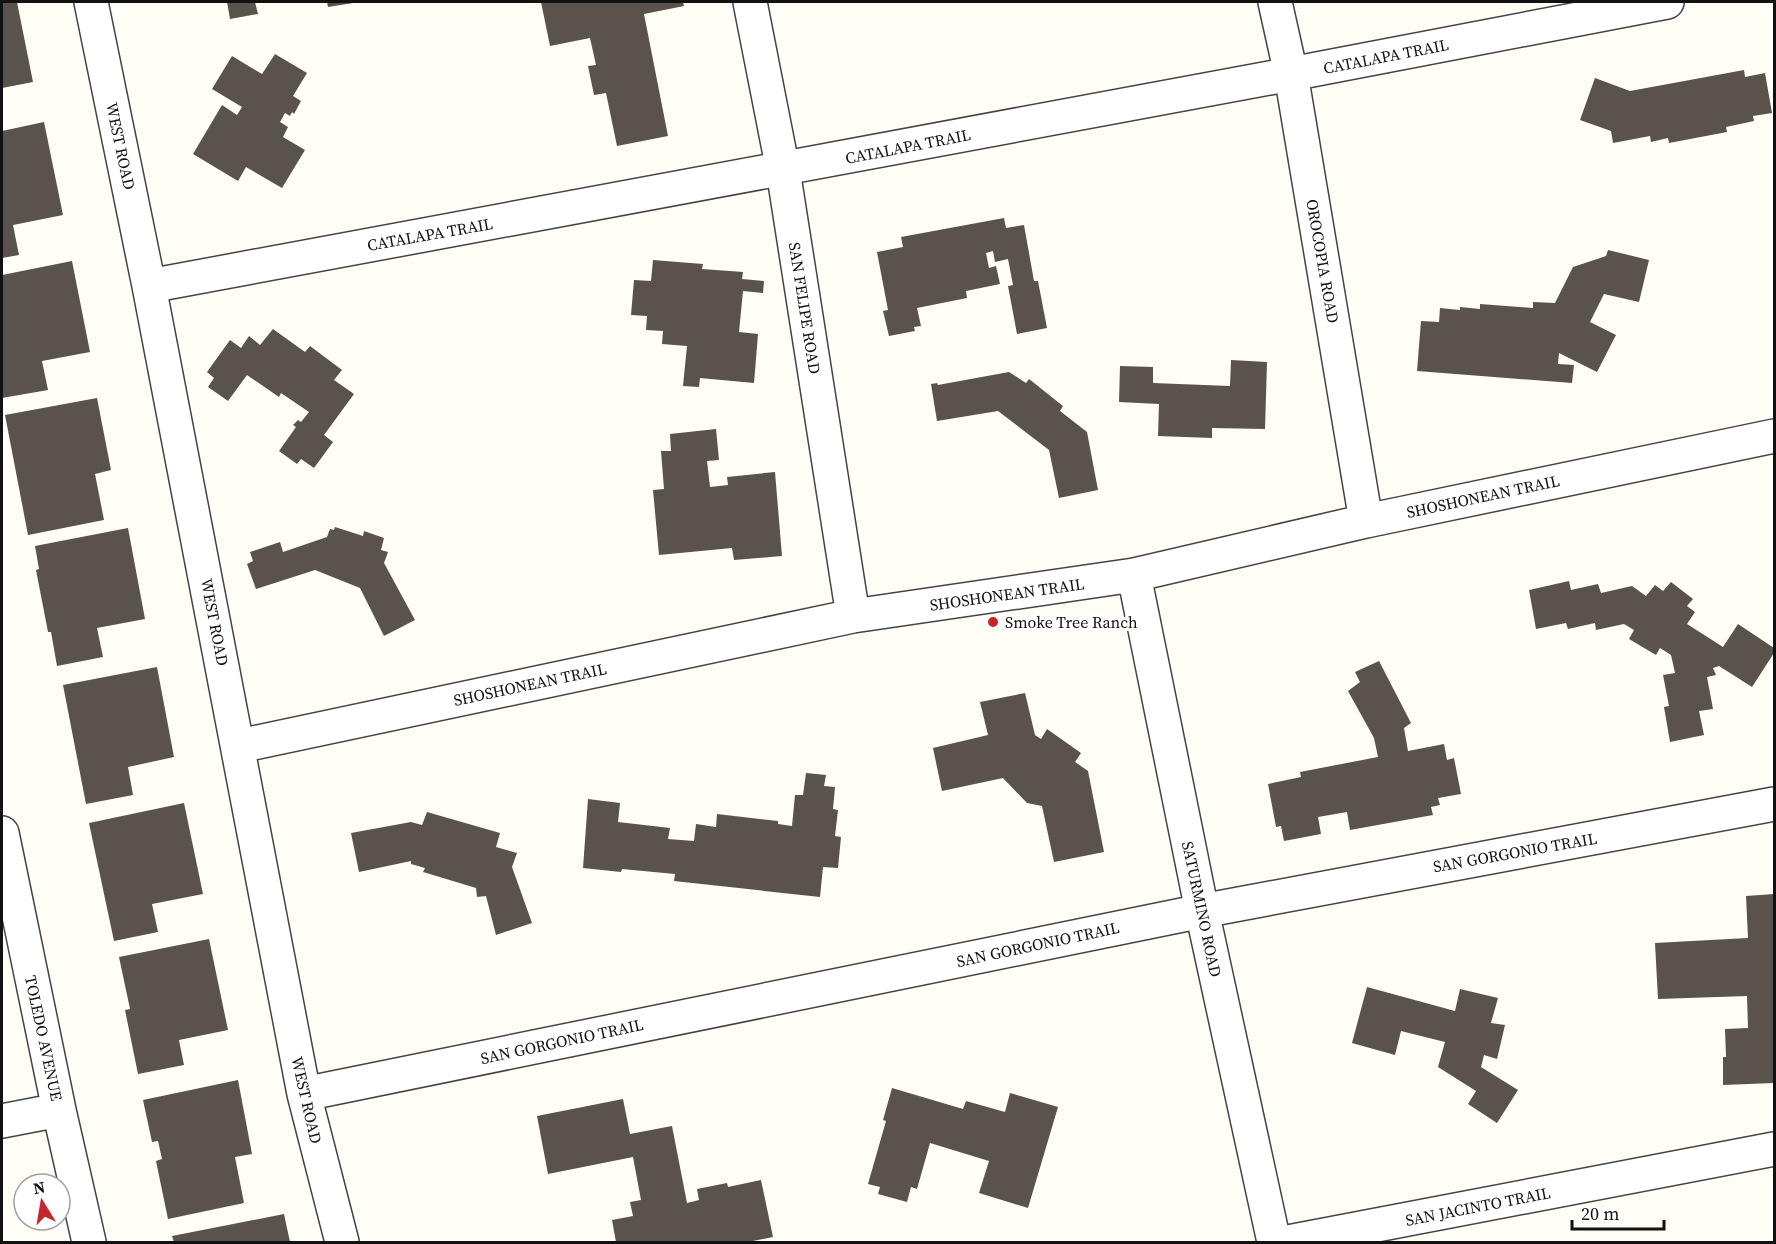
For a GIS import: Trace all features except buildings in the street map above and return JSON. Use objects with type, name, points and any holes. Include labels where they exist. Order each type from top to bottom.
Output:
[{"type":"street","name":"WEST ROAD","points":[[91,2],[239,746],[304,1094],[342,1242]]},
{"type":"street","name":"SAN FELIPE ROAD","points":[[750,2],[783,170],[853,616]]},
{"type":"street","name":"OROCOPIA ROAD","points":[[1275,2],[1291,74],[1366,520]]},
{"type":"street","name":"CATALAPA TRAIL","points":[[149,286],[783,170],[1667,2]]},
{"type":"street","name":"SHOSHONEAN TRAIL","points":[[239,746],[853,616],[1134,576],[1366,520],[1774,436]]},
{"type":"street","name":"SATURMINO ROAD","points":[[1134,576],[1202,910],[1274,1242]]},
{"type":"street","name":"SAN GORGONIO TRAIL","points":[[304,1094],[1202,910],[1774,804]]},
{"type":"street","name":"TOLEDO AVENUE","points":[[2,833],[59,1110],[89,1242]]},
{"type":"street","points":[[2,1121],[59,1110]]},
{"type":"street","name":"SAN JACINTO TRAIL","points":[[1288,1242],[1774,1149]]},
{"type":"place","name":"Smoke Tree Ranch","points":[[993,622]]}]
